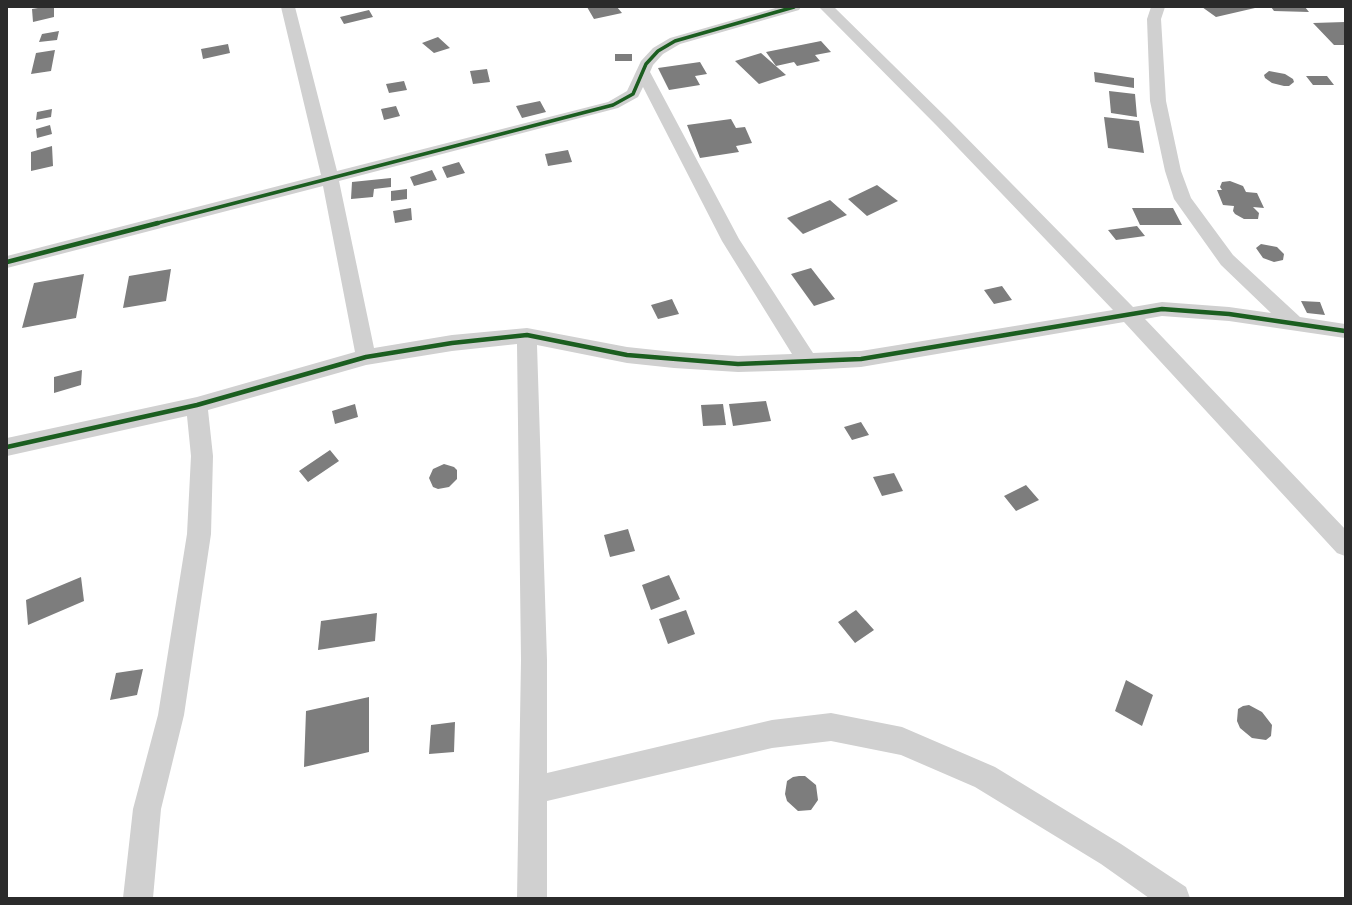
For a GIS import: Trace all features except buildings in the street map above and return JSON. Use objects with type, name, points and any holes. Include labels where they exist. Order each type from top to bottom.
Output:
[{"type":"street","points":[[288,7],[330,177],[366,357]]},
{"type":"street","points":[[7,262],[330,177],[613,105],[633,94],[646,64],[658,51],[675,41],[794,7]]},
{"type":"street","points":[[826,7],[938,117],[1129,315],[1345,545]]},
{"type":"street","points":[[1158,7],[1154,19],[1158,101],[1173,171],[1183,199],[1227,260],[1296,325]]},
{"type":"street","points":[[643,72],[731,241],[808,362]]},
{"type":"street","points":[[7,447],[197,405],[366,357],[452,343],[527,335],[627,355],[738,364],[861,359],[1162,309],[1229,314],[1345,331]]},
{"type":"street","points":[[527,335],[534,644],[532,898]]},
{"type":"street","points":[[138,898],[147,809],[171,715],[186,627],[199,534],[202,456],[197,405]]},
{"type":"street","points":[[533,790],[772,734],[831,727],[902,741],[985,777],[1111,854],[1175,898]]},
{"type":"cycle path","points":[[7,262],[613,105],[633,94],[646,64],[658,51],[675,41],[794,7]]},
{"type":"cycle path","points":[[7,447],[197,405],[366,357],[452,343],[527,335],[627,355],[738,364],[861,359],[1162,309],[1229,314],[1345,331]]}]
